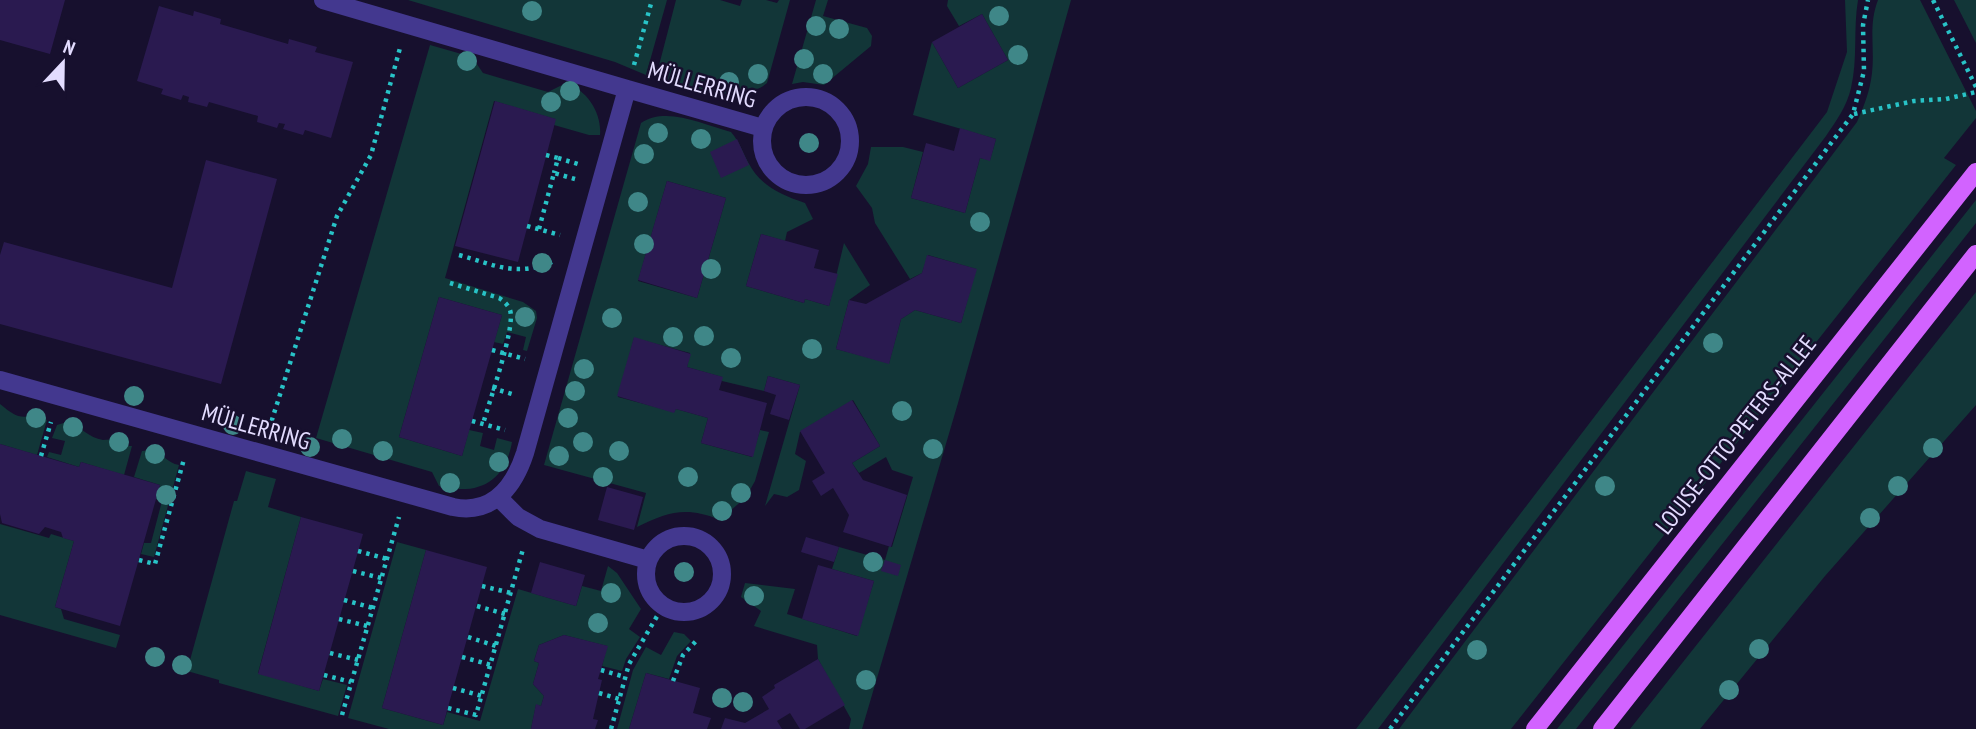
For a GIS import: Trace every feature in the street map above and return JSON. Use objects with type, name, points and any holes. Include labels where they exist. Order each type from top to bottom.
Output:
[{"type":"main road","name":"LOUISE-OTTO-PETERS-ALLEE","points":[[1535,729],[1976,172]]},
{"type":"main road","points":[[1602,729],[1976,254]]},
{"type":"street","name":"MÜLLERRING","points":[[323,0],[764,128]]},
{"type":"street","name":"MÜLLERRING","points":[[0,380],[464,510],[489,504],[499,498],[516,477],[521,465],[627,89]]},
{"type":"street","name":"MÜLLERRING","points":[[805,96],[819,99],[832,105],[842,115],[848,127],[848,155],[841,169],[815,184],[786,180],[769,165],[762,144],[764,128],[769,116],[785,102],[805,96]]},
{"type":"street","points":[[499,498],[518,517],[530,524],[648,560]]},
{"type":"street","points":[[677,536],[702,540],[713,548],[720,559],[722,584],[717,595],[708,604],[685,613],[663,606],[647,585],[648,560],[655,549],[677,536]]},
{"type":"path","points":[[627,89],[652,0]]},
{"type":"path","points":[[1390,729],[1853,114],[1864,71],[1863,25],[1868,0]]},
{"type":"path","points":[[1853,114],[1914,101],[1946,99],[1976,89],[1933,0]]},
{"type":"path","points":[[261,454],[337,216],[371,155],[407,24]]},
{"type":"path","points":[[527,226],[542,229],[554,173],[560,159],[546,155]]},
{"type":"path","points":[[554,173],[600,186]]},
{"type":"path","points":[[459,255],[516,271],[530,270],[582,250]]},
{"type":"path","points":[[450,283],[499,298],[510,309],[511,323],[485,424],[472,421]]},
{"type":"path","points":[[492,350],[509,355]]},
{"type":"path","points":[[41,456],[54,411]]},
{"type":"path","points":[[139,559],[155,564],[187,448]]},
{"type":"path","points":[[342,715],[405,495]]},
{"type":"path","points":[[448,708],[476,715],[530,524]]},
{"type":"path","points":[[358,551],[387,559]]},
{"type":"path","points":[[352,570],[381,578]]},
{"type":"path","points":[[482,586],[511,593]]},
{"type":"path","points":[[345,600],[373,608]]},
{"type":"path","points":[[477,606],[505,614]]},
{"type":"path","points":[[611,729],[629,664],[663,606]]},
{"type":"path","points":[[339,619],[367,626]]},
{"type":"path","points":[[468,637],[496,646]]},
{"type":"path","points":[[673,681],[683,655],[698,640]]},
{"type":"path","points":[[330,653],[358,660]]},
{"type":"path","points":[[462,657],[491,665]]},
{"type":"path","points":[[601,670],[625,677]]},
{"type":"path","points":[[324,675],[351,682]]},
{"type":"path","points":[[453,688],[482,696]]},
{"type":"path","points":[[599,693],[619,699]]},
{"type":"green space","points":[[408,0],[667,0],[646,75],[615,62]]},
{"type":"green space","points":[[676,0],[720,0],[740,6],[742,0],[777,3],[779,0],[790,0],[767,83],[756,89],[743,88],[739,100],[656,77]]},
{"type":"green space","points":[[816,0],[828,0],[823,16],[867,28],[872,36],[871,46],[824,85],[803,82],[792,84]]},
{"type":"green space","points":[[948,0],[1071,0],[958,403],[862,729],[849,729],[851,719],[818,659],[817,645],[754,626],[761,611],[741,597],[745,583],[795,589],[787,614],[857,636],[874,581],[832,569],[839,547],[885,560],[889,546],[892,547],[913,477],[892,470],[886,457],[859,473],[852,463],[880,446],[853,400],[800,432],[795,454],[806,461],[799,490],[787,497],[774,494],[765,506],[800,385],[768,376],[764,391],[722,381],[722,377],[687,367],[690,353],[634,338],[618,397],[708,418],[701,443],[752,457],[760,430],[769,432],[755,481],[746,497],[720,520],[687,512],[658,518],[637,527],[646,493],[544,465],[641,123],[651,118],[685,118],[731,132],[753,170],[765,183],[780,193],[805,203],[813,219],[787,232],[785,241],[761,234],[746,286],[804,303],[805,299],[829,306],[844,243],[870,285],[849,300],[836,349],[889,363],[901,319],[915,310],[961,323],[976,269],[928,255],[922,273],[910,279],[875,223],[872,208],[856,186],[868,164],[871,147],[903,147],[923,152],[911,198],[965,213],[980,158],[990,160],[996,139],[913,115],[932,42],[958,88],[1008,60],[982,14],[959,26],[947,6]],"holes":[[[667,181],[726,198],[697,298],[638,281]]]},
{"type":"green space","points":[[1845,0],[1858,0],[1853,77],[1847,101],[1830,130],[1378,729],[1356,729],[1827,112],[1847,52]]},
{"type":"green space","points":[[1878,0],[1920,0],[1976,111],[1976,118],[1944,158],[1956,165],[1511,729],[1399,729],[1857,122],[1871,80],[1873,19]]},
{"type":"green space","points":[[1954,0],[1976,0],[1976,43]]},
{"type":"green space","points":[[430,45],[472,57],[483,73],[548,92],[566,83],[574,86],[592,103],[600,127],[600,135],[589,135],[554,125],[555,119],[494,101],[445,278],[523,302],[536,311],[537,318],[527,351],[523,350],[526,337],[507,332],[503,344],[494,342],[502,315],[439,297],[399,437],[462,456],[469,430],[483,433],[480,446],[494,450],[497,438],[512,442],[503,467],[496,476],[488,483],[466,489],[439,486],[432,472],[316,438]]},
{"type":"green space","points":[[1976,200],[1976,223],[1576,729],[1557,729]]},
{"type":"green space","points":[[1976,292],[1976,405],[1825,576],[1700,729],[1630,729]]},
{"type":"green space","points":[[0,404],[17,416],[37,415],[47,420],[37,455],[0,444]]},
{"type":"green space","points":[[67,422],[98,439],[120,439],[127,446],[132,446],[124,475],[81,462],[79,467],[47,457],[49,452],[61,455],[65,441],[52,438],[57,425]]},
{"type":"green space","points":[[152,450],[179,465],[154,557],[141,554],[144,543],[151,543],[162,501],[156,499],[160,485],[134,477],[142,451]]},
{"type":"green space","points":[[246,471],[276,479],[268,507],[301,517],[258,673],[319,691],[323,679],[347,685],[338,716],[219,683],[219,680],[187,671],[234,501],[237,501]]},
{"type":"green space","points":[[0,524],[49,538],[51,534],[74,541],[55,607],[61,609],[64,619],[120,635],[116,648],[0,615]]},
{"type":"green space","points":[[397,542],[426,550],[382,708],[443,725],[447,712],[480,721],[518,589],[576,606],[582,586],[601,591],[608,566],[617,573],[641,609],[629,629],[640,637],[622,671],[602,666],[607,646],[564,635],[539,645],[534,661],[539,663],[533,684],[544,696],[541,706],[536,705],[531,729],[389,729],[348,718]]},
{"type":"green space","points":[[674,632],[684,634],[691,641],[677,656],[669,679],[646,673],[629,729],[617,729],[633,670],[646,647],[661,655]]},
{"type":"building","points":[[0,0],[65,0],[50,54],[0,40]]},
{"type":"building","points":[[159,6],[193,16],[194,11],[221,19],[220,24],[288,44],[289,39],[317,47],[315,52],[353,62],[331,138],[305,130],[303,135],[283,129],[285,124],[279,123],[277,128],[257,122],[258,116],[209,102],[207,107],[188,102],[189,97],[183,95],[181,100],[161,94],[163,89],[137,81]]},
{"type":"building","points":[[982,14],[1008,60],[958,88],[932,42]]},
{"type":"building","points":[[495,101],[556,119],[518,262],[455,246]]},
{"type":"building","points":[[960,128],[996,139],[990,161],[980,158],[965,213],[911,198],[926,143],[954,151]]},
{"type":"building","points":[[737,139],[749,165],[721,178],[710,152]]},
{"type":"building","points":[[206,160],[277,179],[221,384],[0,324],[0,255],[4,242],[172,288]]},
{"type":"building","points":[[667,181],[726,198],[697,298],[638,280]]},
{"type":"building","points":[[761,234],[819,250],[814,268],[838,274],[829,306],[805,299],[804,303],[746,286]]},
{"type":"building","points":[[927,255],[977,269],[961,323],[915,310],[901,319],[889,364],[836,349],[849,300],[866,304],[922,273]]},
{"type":"building","points":[[439,297],[502,315],[462,456],[399,437]]},
{"type":"building","points":[[634,337],[691,354],[687,367],[723,377],[719,390],[767,403],[753,457],[701,443],[708,418],[676,409],[674,413],[617,396]]},
{"type":"building","points":[[768,376],[800,385],[789,420],[770,414],[776,395],[764,391]]},
{"type":"building","points":[[852,400],[880,446],[852,463],[863,480],[907,495],[891,547],[843,532],[849,515],[833,488],[821,496],[812,481],[825,473],[800,431]]},
{"type":"building","points":[[0,444],[79,467],[81,462],[160,485],[120,626],[55,607],[74,541],[63,538],[61,532],[45,527],[39,534],[2,523]]},
{"type":"building","points":[[607,487],[643,497],[634,530],[598,520]]},
{"type":"building","points":[[301,517],[363,534],[319,691],[258,674]]},
{"type":"building","points":[[806,537],[839,547],[834,562],[801,552]]},
{"type":"building","points":[[426,550],[487,567],[443,725],[382,708]]},
{"type":"building","points":[[885,560],[901,565],[898,576],[881,571]]},
{"type":"building","points":[[540,562],[585,575],[576,606],[531,593]]},
{"type":"building","points":[[818,565],[874,581],[858,636],[802,619]]},
{"type":"building","points":[[564,635],[608,646],[598,679],[602,680],[593,719],[598,720],[595,729],[531,729],[536,704],[541,706],[544,696],[533,684],[539,663],[534,661],[539,645]]},
{"type":"building","points":[[818,659],[845,705],[805,729],[800,729],[790,713],[777,721],[782,729],[721,729],[725,718],[745,723],[769,709],[762,697],[775,688],[774,685]]},
{"type":"building","points":[[646,673],[700,688],[693,713],[711,718],[707,729],[629,729]]}]
